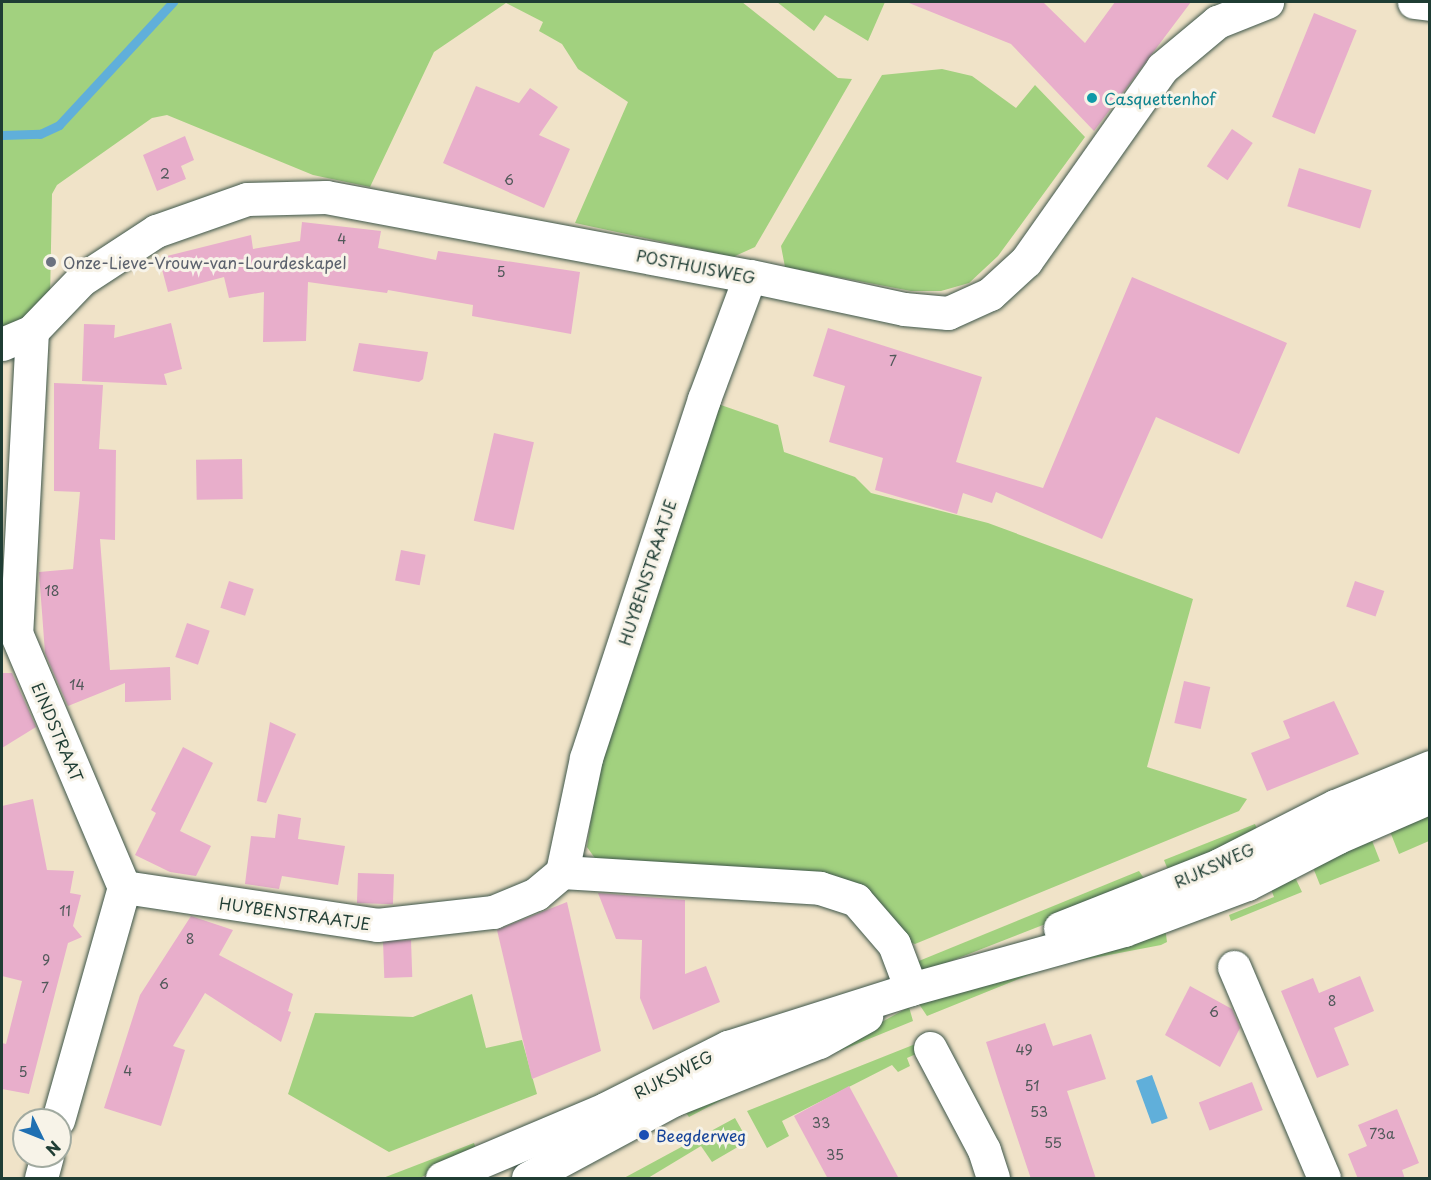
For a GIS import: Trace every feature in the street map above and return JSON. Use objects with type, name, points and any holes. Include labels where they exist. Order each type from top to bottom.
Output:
[{"type":"street","name":"POSTHUISWEG","points":[[32,331],[81,280],[156,231],[248,199],[326,197],[750,276],[904,309],[948,313],[990,294],[1026,261],[1162,68],[1216,22],[1267,2]]},
{"type":"street","points":[[1414,2],[1430,4]]},
{"type":"street","name":"HUYBENSTRAATJE","points":[[124,887],[377,925],[493,912],[536,894],[562,872],[586,758],[704,399],[750,276]]},
{"type":"street","points":[[2,344],[32,331]]},
{"type":"street","name":"EINDSTRAAT","points":[[32,331],[9,630],[124,887]]},
{"type":"street","name":"RIJKSWEG","points":[[999,963],[1054,930],[1219,865],[1335,806],[1430,766]]},
{"type":"street","name":"RIJKSWEG","points":[[442,1179],[605,1108],[728,1047],[999,963],[1124,930],[1246,884],[1338,837],[1430,797]]},
{"type":"street","points":[[562,872],[820,888],[856,900],[894,944],[911,989]]},
{"type":"street","points":[[61,1108],[124,887]]},
{"type":"street","points":[[1234,967],[1324,1179]]},
{"type":"street","name":"RIJKSWEG","points":[[528,1179],[673,1100],[819,1042],[911,989]]},
{"type":"street","points":[[930,1048],[984,1150],[993,1179]]},
{"type":"green space","points":[[2,2],[742,2],[838,78],[852,79],[755,247],[733,257],[575,223],[628,102],[578,69],[562,44],[539,31],[543,22],[506,3],[434,52],[370,187],[313,175],[167,115],[152,118],[57,185],[52,194],[50,300],[2,332]]},
{"type":"green space","points":[[777,2],[885,2],[868,41],[825,15],[814,31]]},
{"type":"green space","points":[[942,69],[972,76],[1016,108],[1035,85],[1085,137],[998,256],[969,283],[941,291],[911,291],[785,267],[781,246],[882,75]]},
{"type":"green space","points":[[718,404],[778,425],[784,452],[855,477],[871,493],[988,523],[1193,599],[1147,767],[1247,799],[1239,811],[915,944],[901,939],[877,911],[597,861],[587,847],[599,763]]},
{"type":"green space","points":[[1429,807],[1429,841],[1399,854],[1387,824]]},
{"type":"green space","points":[[1255,824],[1259,834],[1170,875],[1164,860]]},
{"type":"green space","points":[[1369,833],[1380,861],[1320,885],[1312,865]]},
{"type":"green space","points":[[1139,871],[1148,884],[910,977],[909,965]]},
{"type":"green space","points":[[1293,873],[1302,892],[1231,921],[1229,915],[1274,897],[1269,884]]},
{"type":"green space","points":[[1165,927],[1167,942],[1161,945],[1051,966],[927,1016],[919,1004]]},
{"type":"green space","points":[[472,994],[486,1048],[522,1040],[537,1094],[389,1152],[288,1094],[315,1013],[413,1017]]},
{"type":"green space","points":[[909,1007],[913,1021],[731,1095],[689,1117],[681,1106],[869,1029]]},
{"type":"green space","points":[[923,1041],[927,1049],[907,1058],[910,1066],[898,1072],[892,1065],[782,1121],[789,1136],[767,1148],[747,1111]]},
{"type":"green space","points":[[735,1118],[748,1141],[712,1162],[701,1146],[648,1178],[624,1178]]},
{"type":"green space","points":[[474,1143],[476,1149],[420,1178],[383,1178]]},
{"type":"water","points":[[1152,1075],[1168,1118],[1152,1124],[1136,1081]]},
{"type":"building","name":"Casquettenhof","points":[[1043,2],[1085,43],[1115,2],[1191,2],[1094,131],[1011,44],[909,3]]},
{"type":"building","points":[[1314,13],[1357,30],[1315,134],[1272,117]]},
{"type":"building","points":[[476,86],[519,103],[530,88],[558,107],[539,135],[570,149],[544,208],[443,163]]},
{"type":"building","points":[[1232,129],[1253,143],[1228,180],[1207,166]]},
{"type":"building","points":[[185,136],[194,160],[181,166],[186,179],[157,191],[143,155]]},
{"type":"building","points":[[1299,168],[1372,190],[1360,228],[1287,206]]},
{"type":"building","points":[[302,222],[381,231],[378,248],[436,260],[438,251],[580,272],[571,334],[472,316],[473,305],[388,290],[387,293],[308,282],[306,341],[263,342],[264,292],[229,298],[224,277],[168,292],[159,258],[251,235],[253,249],[300,241]]},
{"type":"building","points":[[1132,277],[1287,343],[1239,454],[1156,417],[1102,539],[996,492],[992,503],[963,493],[957,514],[875,490],[883,458],[829,442],[845,386],[813,376],[828,328],[982,377],[956,462],[1043,488]]},
{"type":"building","points":[[171,323],[182,369],[164,374],[167,385],[82,381],[84,324],[115,325],[114,338]]},
{"type":"building","points":[[359,343],[428,352],[423,379],[419,382],[353,371]]},
{"type":"building","points":[[54,383],[103,385],[99,449],[116,450],[115,540],[100,539],[110,670],[170,667],[171,700],[125,702],[125,683],[68,706],[45,653],[39,572],[73,569],[80,492],[54,491]]},
{"type":"building","points":[[494,433],[534,442],[514,530],[474,521]]},
{"type":"building","points":[[242,459],[243,499],[197,500],[196,460]]},
{"type":"building","points":[[401,550],[426,555],[420,585],[395,580]]},
{"type":"building","points":[[229,581],[254,589],[245,616],[220,608]]},
{"type":"building","points":[[1355,581],[1384,591],[1376,617],[1346,607]]},
{"type":"building","points":[[187,623],[210,631],[198,665],[175,657]]},
{"type":"building","points":[[2,673],[12,673],[36,727],[2,748]]},
{"type":"building","points":[[1184,681],[1210,687],[1201,729],[1174,723]]},
{"type":"building","points":[[1334,701],[1359,754],[1267,791],[1251,753],[1290,738],[1283,721]]},
{"type":"building","points":[[270,722],[296,734],[266,803],[257,801]]},
{"type":"building","points":[[183,747],[213,763],[180,831],[211,846],[196,876],[170,872],[135,855],[156,813],[151,810]]},
{"type":"building","points":[[33,799],[47,870],[74,871],[70,893],[81,895],[73,926],[82,937],[68,943],[29,1094],[2,1089],[2,1043],[6,1044],[22,981],[2,976],[2,806]]},
{"type":"building","points":[[278,814],[301,818],[298,839],[345,846],[338,885],[282,876],[279,889],[245,884],[251,836],[275,838]]},
{"type":"building","points":[[358,873],[394,874],[393,904],[357,903]]},
{"type":"building","points":[[598,893],[685,900],[685,974],[706,966],[720,1002],[653,1030],[640,998],[642,940],[616,939]]},
{"type":"building","points":[[567,902],[601,1051],[532,1079],[497,930]]},
{"type":"building","points":[[191,916],[233,930],[219,955],[293,994],[288,1011],[291,1012],[281,1042],[205,993],[173,1046],[185,1050],[161,1126],[104,1108],[140,995]]},
{"type":"building","points":[[411,940],[412,977],[384,978],[383,941]]},
{"type":"building","points":[[1360,976],[1374,1011],[1334,1028],[1349,1065],[1317,1078],[1281,991],[1313,978],[1319,993]]},
{"type":"building","points":[[1190,986],[1232,1009],[1240,1028],[1220,1067],[1165,1035]]},
{"type":"building","points":[[1045,1023],[1053,1046],[1091,1034],[1106,1079],[1067,1091],[1096,1179],[1031,1179],[999,1083],[986,1042]]},
{"type":"building","points":[[1252,1082],[1263,1110],[1210,1130],[1199,1102]]},
{"type":"building","points":[[849,1086],[899,1179],[828,1179],[794,1116]]},
{"type":"building","points":[[1397,1109],[1419,1163],[1402,1170],[1405,1179],[1358,1179],[1348,1154],[1367,1146],[1358,1125]]},
{"type":"waterway","points":[[2,135],[40,134],[59,125],[173,2]]},
{"type":"place","name":"Casquettenhof","points":[[1092,98]]},
{"type":"place","name":"Onze-Lieve-Vrouw-van-Lourdeskapel","points":[[51,262]]},
{"type":"place","name":"Beegderweg","points":[[644,1135]]}]
